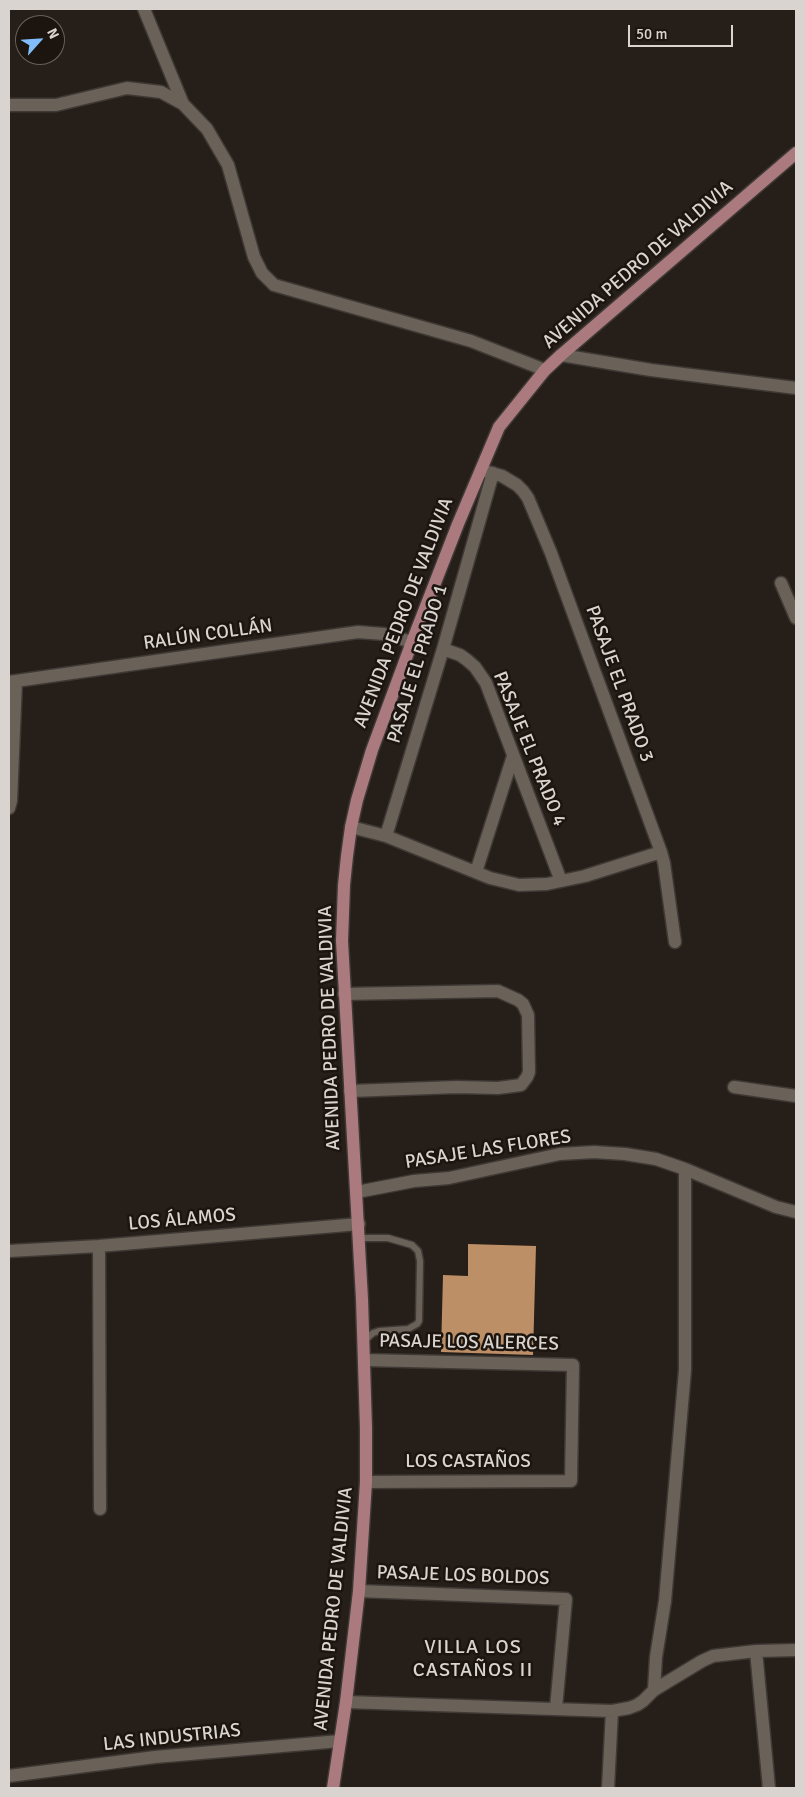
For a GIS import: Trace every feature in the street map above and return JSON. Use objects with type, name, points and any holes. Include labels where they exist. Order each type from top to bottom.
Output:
[{"type":"main road","name":"AVENIDA PEDRO DE VALDIVIA","points":[[333,1788],[346,1702],[359,1592],[366,1482],[365,1360],[360,1238],[344,994],[342,914],[351,827],[372,750],[412,642],[487,472],[500,427],[545,370],[561,355],[796,153]]},
{"type":"street","points":[[144,9],[183,104]]},
{"type":"street","points":[[9,105],[56,105],[127,88],[161,92],[183,104],[207,129],[228,165],[254,257],[262,273],[274,286],[471,341],[545,370]]},
{"type":"street","points":[[561,355],[651,370],[796,388]]},
{"type":"street","name":"PASAJE EL PRADO 1","points":[[386,836],[443,649],[487,472]]},
{"type":"street","name":"PASAJE EL PRADO 3","points":[[487,472],[502,476],[517,485],[528,498],[554,562],[661,852],[675,942]]},
{"type":"street","points":[[781,582],[796,618]]},
{"type":"street","name":"RALÚN COLLÁN","points":[[13,681],[358,632],[384,634],[412,642]]},
{"type":"street","name":"PASAJE EL PRADO 4","points":[[443,649],[460,655],[467,660],[486,683],[561,881]]},
{"type":"street","points":[[9,808],[11,801],[13,681]]},
{"type":"street","points":[[476,872],[513,756]]},
{"type":"street","points":[[351,827],[386,836],[504,883],[518,885],[547,884],[585,876],[661,852]]},
{"type":"street","points":[[344,994],[492,991],[514,997],[523,1004],[528,1015],[529,1072],[521,1085],[512,1087],[350,1091]]},
{"type":"street","points":[[734,1087],[796,1096]]},
{"type":"street","name":"PASAJE LAS FLORES","points":[[357,1192],[414,1181],[449,1178],[560,1154],[594,1152],[656,1159],[776,1207],[796,1212]]},
{"type":"street","points":[[654,1690],[656,1657],[665,1601],[685,1370],[685,1169]]},
{"type":"street","name":"LOS ÁLAMOS","points":[[9,1251],[98,1246],[359,1224]]},
{"type":"street","points":[[98,1246],[100,1509]]},
{"type":"street","name":"PASAJE LOS ALERCES","points":[[365,1360],[573,1365],[571,1481]]},
{"type":"street","name":"LOS CASTAÑOS","points":[[366,1482],[571,1481]]},
{"type":"street","name":"PASAJE LOS BOLDOS","points":[[359,1592],[566,1599],[556,1708]]},
{"type":"street","points":[[346,1702],[621,1710],[637,1705],[654,1690],[702,1660],[713,1656],[756,1651],[796,1650]]},
{"type":"street","points":[[756,1651],[769,1788]]},
{"type":"street","points":[[608,1788],[612,1711]]},
{"type":"street","name":"LAS INDUSTRIAS","points":[[9,1776],[155,1757],[340,1741]]},
{"type":"lane","points":[[360,1238],[388,1238],[412,1245],[418,1252],[420,1261],[419,1321],[417,1324],[408,1330],[373,1333],[364,1340]]},
{"type":"building","points":[[468,1244],[536,1246],[533,1355],[441,1352],[443,1275],[468,1276]]},
{"type":"district","name":"VILLA LOS CASTAÑOS II","points":[[473,1660]]}]
